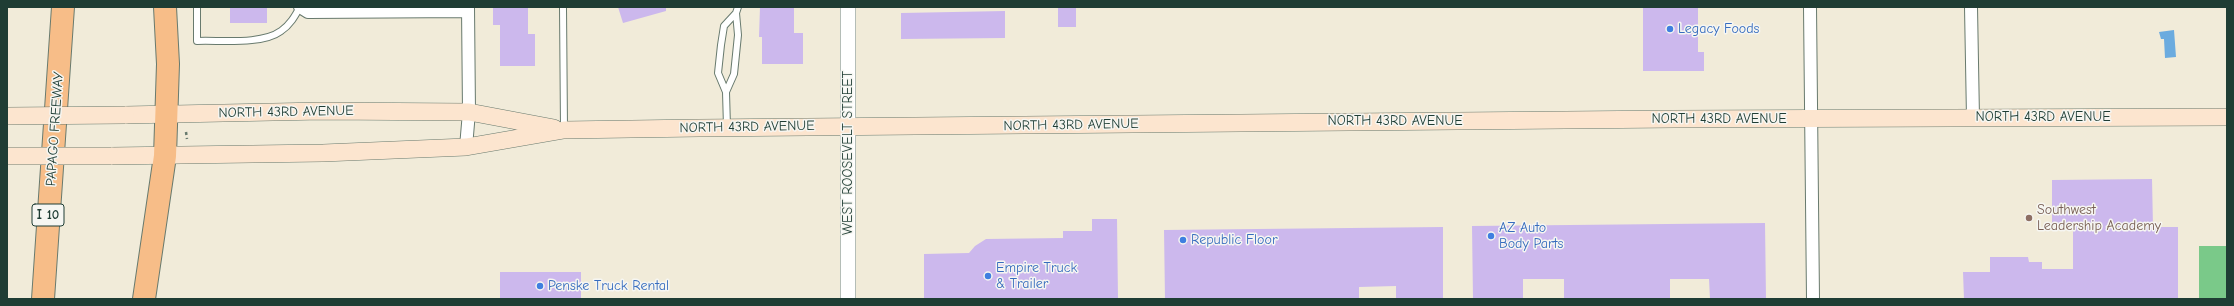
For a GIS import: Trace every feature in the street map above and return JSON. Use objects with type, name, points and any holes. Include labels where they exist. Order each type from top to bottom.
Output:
[{"type":"highway","name":"PAPAGO FREEWAY","points":[[43,299],[63,7]]},
{"type":"highway","points":[[144,299],[162,188],[167,114],[168,64],[165,7]]},
{"type":"main road","name":"NORTH 43RD AVENUE","points":[[7,116],[322,111],[469,112],[564,130]]},
{"type":"main road","name":"NORTH 43RD AVENUE","points":[[7,156],[164,156],[322,153],[466,147],[564,130],[727,127],[1812,118],[2227,117]]},
{"type":"street","points":[[300,7],[308,12],[468,9],[469,112],[466,147]]},
{"type":"street","name":"WEST ROOSEVELT STREET","points":[[848,7],[848,299]]},
{"type":"street","points":[[1810,7],[1813,299]]},
{"type":"street","points":[[1971,7],[1973,118]]},
{"type":"lane","points":[[197,7],[197,40],[269,38],[287,26],[300,7]]},
{"type":"lane","points":[[563,7],[564,130]]},
{"type":"lane","points":[[727,127],[726,92],[718,73],[724,26],[737,10]]},
{"type":"lane","points":[[726,92],[734,74],[738,35],[737,10]]},
{"type":"green space","points":[[2199,246],[2227,246],[2227,299],[2199,299]]},
{"type":"water","points":[[2174,30],[2176,57],[2165,58],[2164,39],[2161,39],[2159,32]]},
{"type":"building","points":[[230,7],[267,7],[267,23],[230,23]]},
{"type":"building","points":[[493,7],[528,7],[528,34],[535,34],[535,66],[500,66],[500,25],[493,25]]},
{"type":"building","points":[[618,7],[666,7],[666,11],[623,23]]},
{"type":"building","points":[[760,7],[794,7],[794,33],[803,33],[803,64],[762,64],[762,37],[759,37]]},
{"type":"building","points":[[1058,7],[1076,7],[1076,27],[1058,27]]},
{"type":"building","name":"Legacy Foods","points":[[1643,7],[1698,7],[1698,52],[1704,52],[1704,71],[1643,71]]},
{"type":"building","points":[[1005,11],[1005,38],[901,39],[901,13]]},
{"type":"building","points":[[2152,179],[2153,227],[2178,227],[2178,299],[1964,299],[1963,272],[1990,272],[1990,257],[2028,257],[2029,262],[2042,262],[2042,269],[2073,269],[2073,226],[2052,226],[2052,180]]},
{"type":"building","points":[[1092,219],[1117,219],[1118,299],[924,299],[924,254],[969,253],[975,246],[986,239],[1063,238],[1063,231],[1092,231]]},
{"type":"building","points":[[1765,223],[1766,299],[1710,299],[1709,279],[1670,279],[1670,299],[1564,299],[1564,279],[1523,279],[1523,299],[1473,299],[1472,226]]},
{"type":"building","points":[[1443,227],[1443,299],[1396,299],[1396,286],[1359,287],[1359,299],[1165,299],[1164,230]]},
{"type":"building","name":"Penske Truck Rental","points":[[500,272],[581,272],[581,299],[500,299]]},
{"type":"place","name":"Legacy Foods","points":[[1670,29]]},
{"type":"place","name":"Southwest Leadership Academy","points":[[2029,218]]},
{"type":"place","name":"AZ Auto Body Parts","points":[[1491,236]]},
{"type":"place","name":"Republic Floor","points":[[1183,240]]},
{"type":"place","name":"Empire Truck & Trailer","points":[[988,276]]},
{"type":"place","name":"Penske Truck Rental","points":[[540,286]]}]
